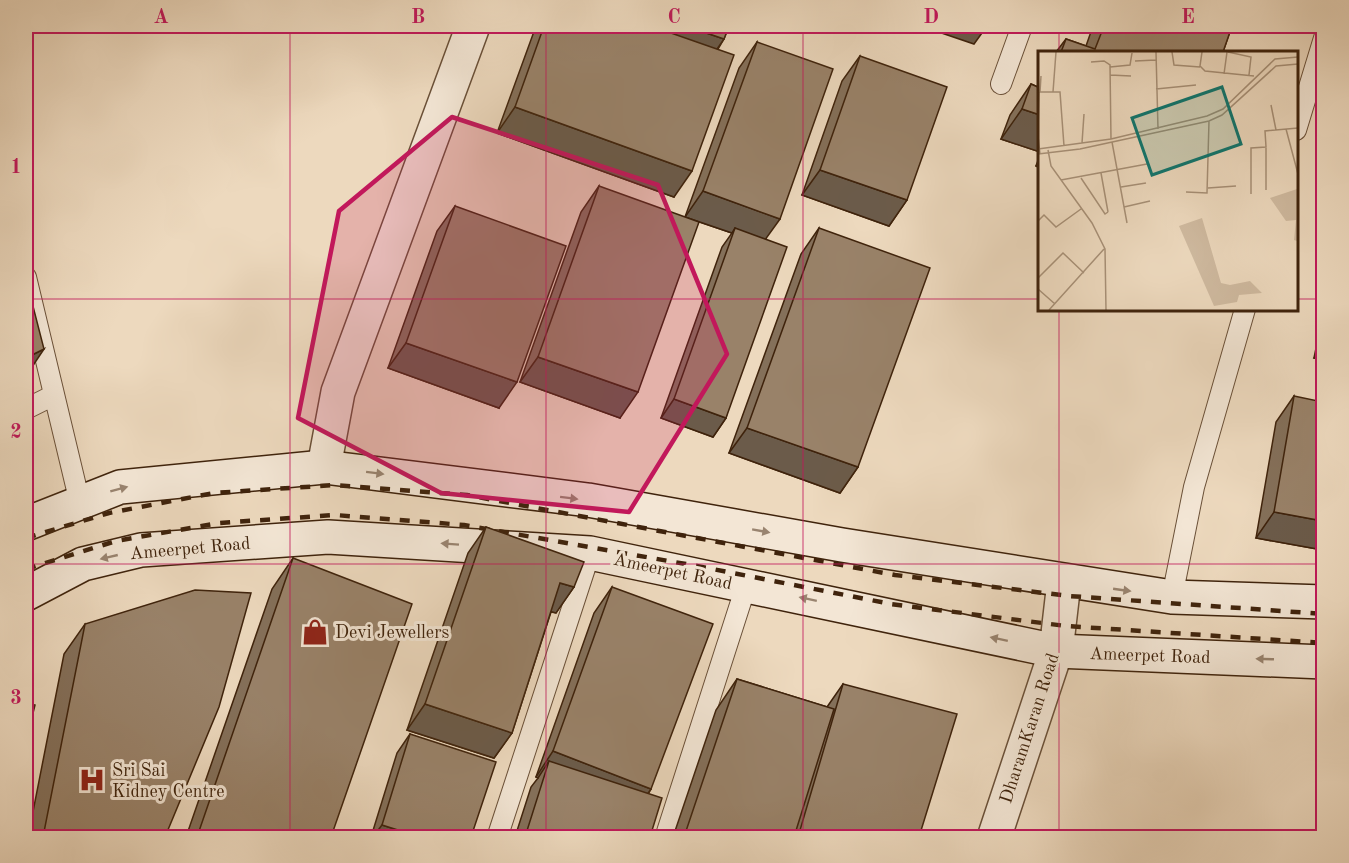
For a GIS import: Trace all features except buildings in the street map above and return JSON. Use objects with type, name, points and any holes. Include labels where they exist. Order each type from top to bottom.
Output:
[{"type":"main road","points":[[324,467],[338,392],[474,26]]},
{"type":"main road","points":[[26,524],[120,487],[324,467],[588,501],[1064,582],[1172,597],[1323,602]]},
{"type":"main road","name":"Ameerpet Road","points":[[26,594],[83,564],[141,550],[328,537],[590,553],[1056,651],[1323,662]]},
{"type":"main road","name":"DharamKaran Road","points":[[994,837],[1056,651],[1064,582]]},
{"type":"lane","points":[[1001,84],[1022,26]]},
{"type":"lane","points":[[1298,123],[1323,38]]},
{"type":"lane","points":[[26,277],[80,503]]},
{"type":"lane","points":[[1172,597],[1194,487],[1245,310]]},
{"type":"lane","points":[[26,409],[54,395]]},
{"type":"lane","points":[[497,837],[590,553]]},
{"type":"lane","points":[[665,837],[746,586]]},
{"type":"highlighted area","points":[[452,117],[658,185],[727,354],[629,512],[441,493],[298,418],[339,211]]},
{"type":"railway","points":[[26,538],[109,513],[214,493],[335,485],[467,495],[895,575],[1069,596],[1324,614]]},
{"type":"railway","points":[[26,569],[116,541],[219,523],[335,515],[464,525],[697,566],[891,604],[1066,626],[1324,643]]},
{"type":"place","name":"Devi Jewellers","points":[[315,632]]},
{"type":"place","name":"Sri Sai Kidney Centre","points":[[92,780]]}]
